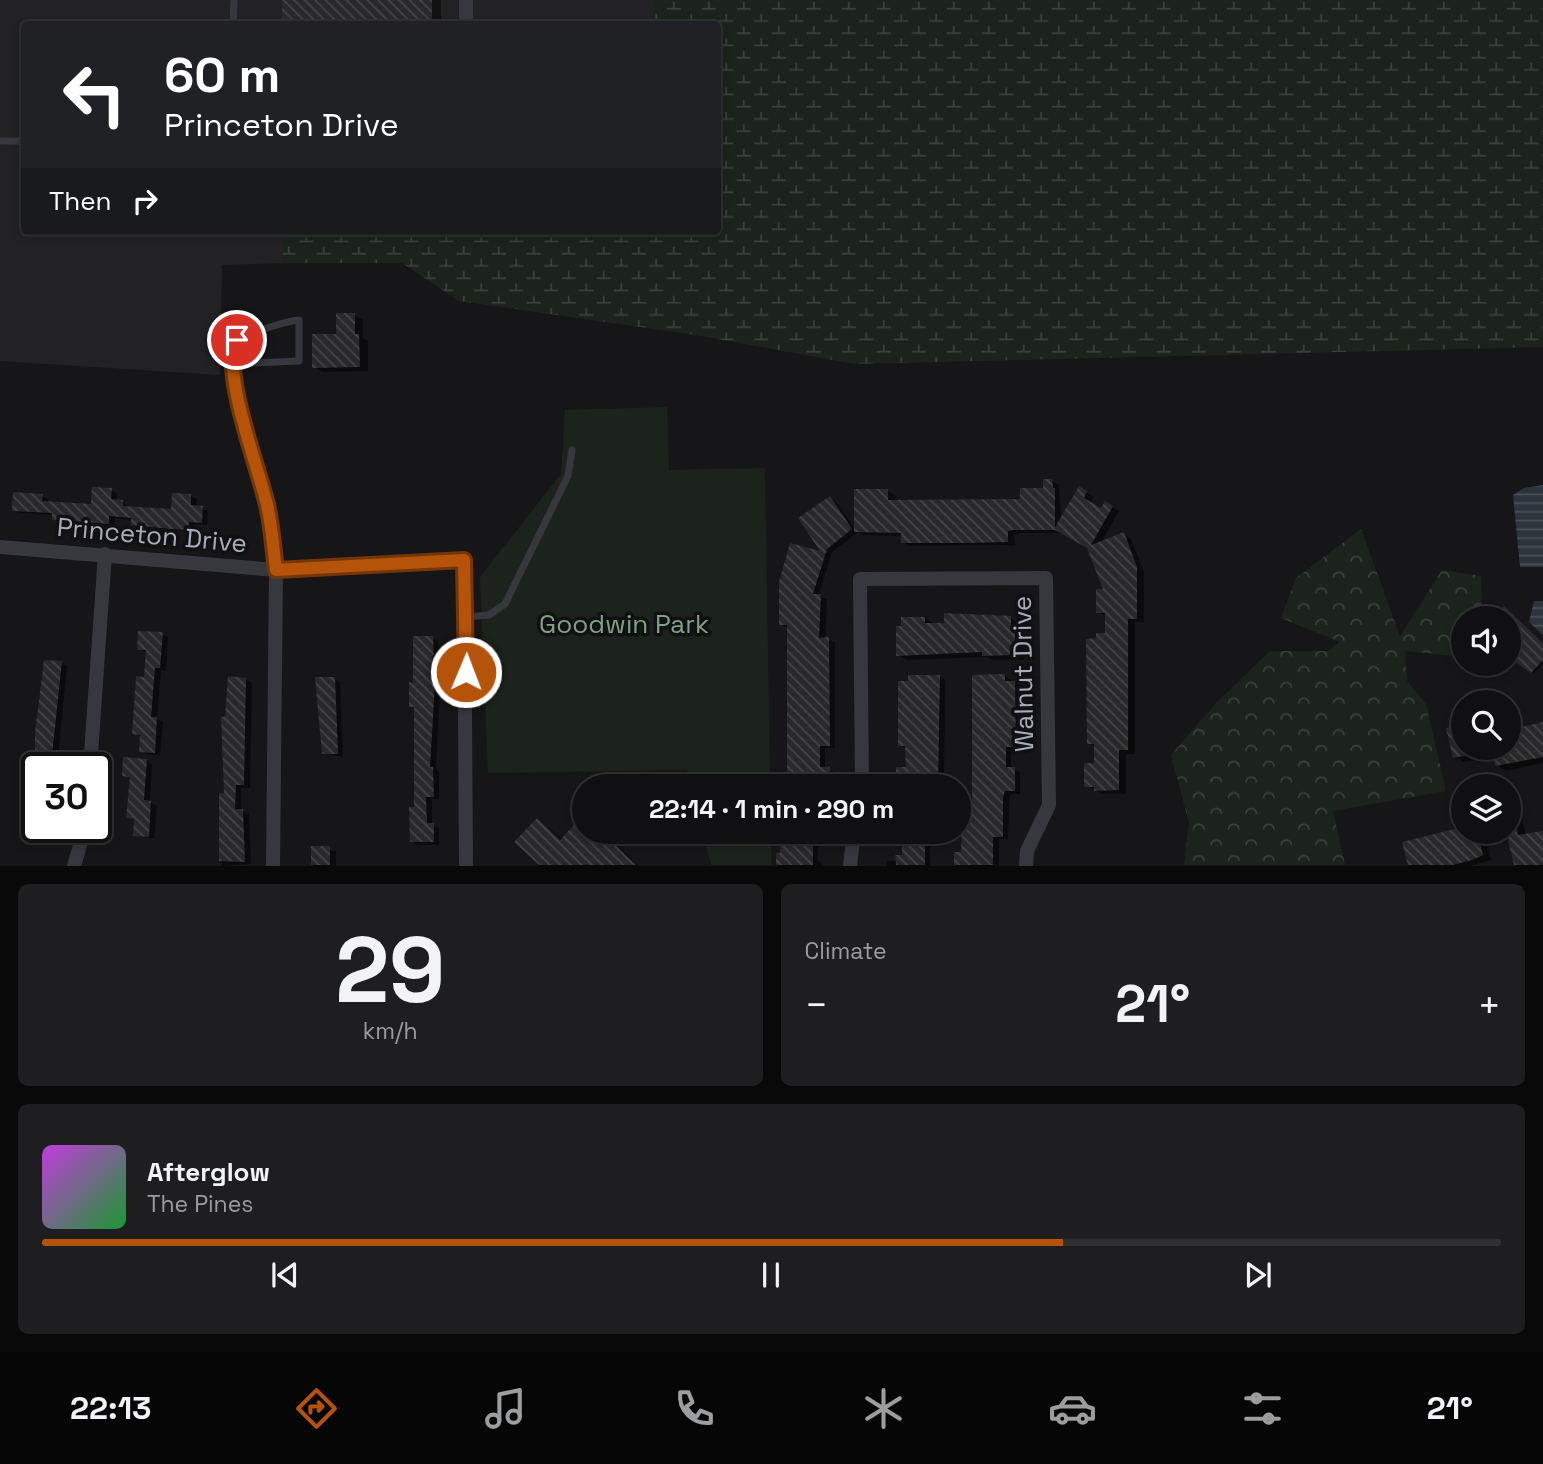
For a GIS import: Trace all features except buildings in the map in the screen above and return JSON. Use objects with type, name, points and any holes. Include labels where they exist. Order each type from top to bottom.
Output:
[{"type":"street","points":[[466,0],[466,21]]},
{"type":"street","name":"Princeton Drive","points":[[0,547],[276,570],[464,560],[467,617]]},
{"type":"street","points":[[91,752],[105,554]]},
{"type":"street","points":[[273,866],[276,570]]},
{"type":"street","name":"Walnut Drive","points":[[862,774],[860,579],[1046,578],[1049,805],[1027,850],[1026,866]]},
{"type":"street","points":[[466,866],[467,617]]},
{"type":"street","points":[[74,866],[81,843]]},
{"type":"street","points":[[850,866],[853,844]]},
{"type":"lane","points":[[233,21],[234,0]]},
{"type":"lane","points":[[0,141],[21,141]]},
{"type":"lane","points":[[234,364],[299,361],[299,320],[237,340],[234,364],[234,387],[268,508],[276,570]]},
{"type":"lane","points":[[467,617],[489,615],[505,604],[568,476],[572,450]]},
{"type":"shaded area","points":[[0,0],[653,0],[653,21],[21,21],[21,235],[283,235],[283,263],[222,265],[220,375],[0,361]]},
{"type":"shaded area","points":[[1543,485],[1543,567],[1520,567],[1513,495],[1524,488]]},
{"type":"shaded area","points":[[1534,601],[1543,601],[1543,635],[1529,622]]},
{"type":"green space","points":[[653,0],[1543,0],[1543,347],[854,364],[696,335],[459,301],[402,263],[283,263],[283,235],[721,235],[721,21],[653,21]]},
{"type":"green space","name":"Goodwin Park","points":[[667,407],[669,470],[765,468],[770,774],[688,774],[687,770],[488,773],[480,577],[561,474],[565,410]]},
{"type":"green space","points":[[1361,529],[1400,636],[1442,570],[1481,576],[1482,606],[1451,606],[1451,656],[1405,651],[1407,681],[1426,704],[1446,791],[1333,811],[1345,865],[1184,865],[1189,823],[1171,755],[1217,702],[1270,651],[1328,651],[1340,642],[1281,618],[1296,578]]},
{"type":"green space","points":[[705,844],[771,844],[771,865],[711,865]]},
{"type":"route","points":[[237,340],[233,359],[234,387],[268,508],[276,570],[464,560],[466,672]]}]
